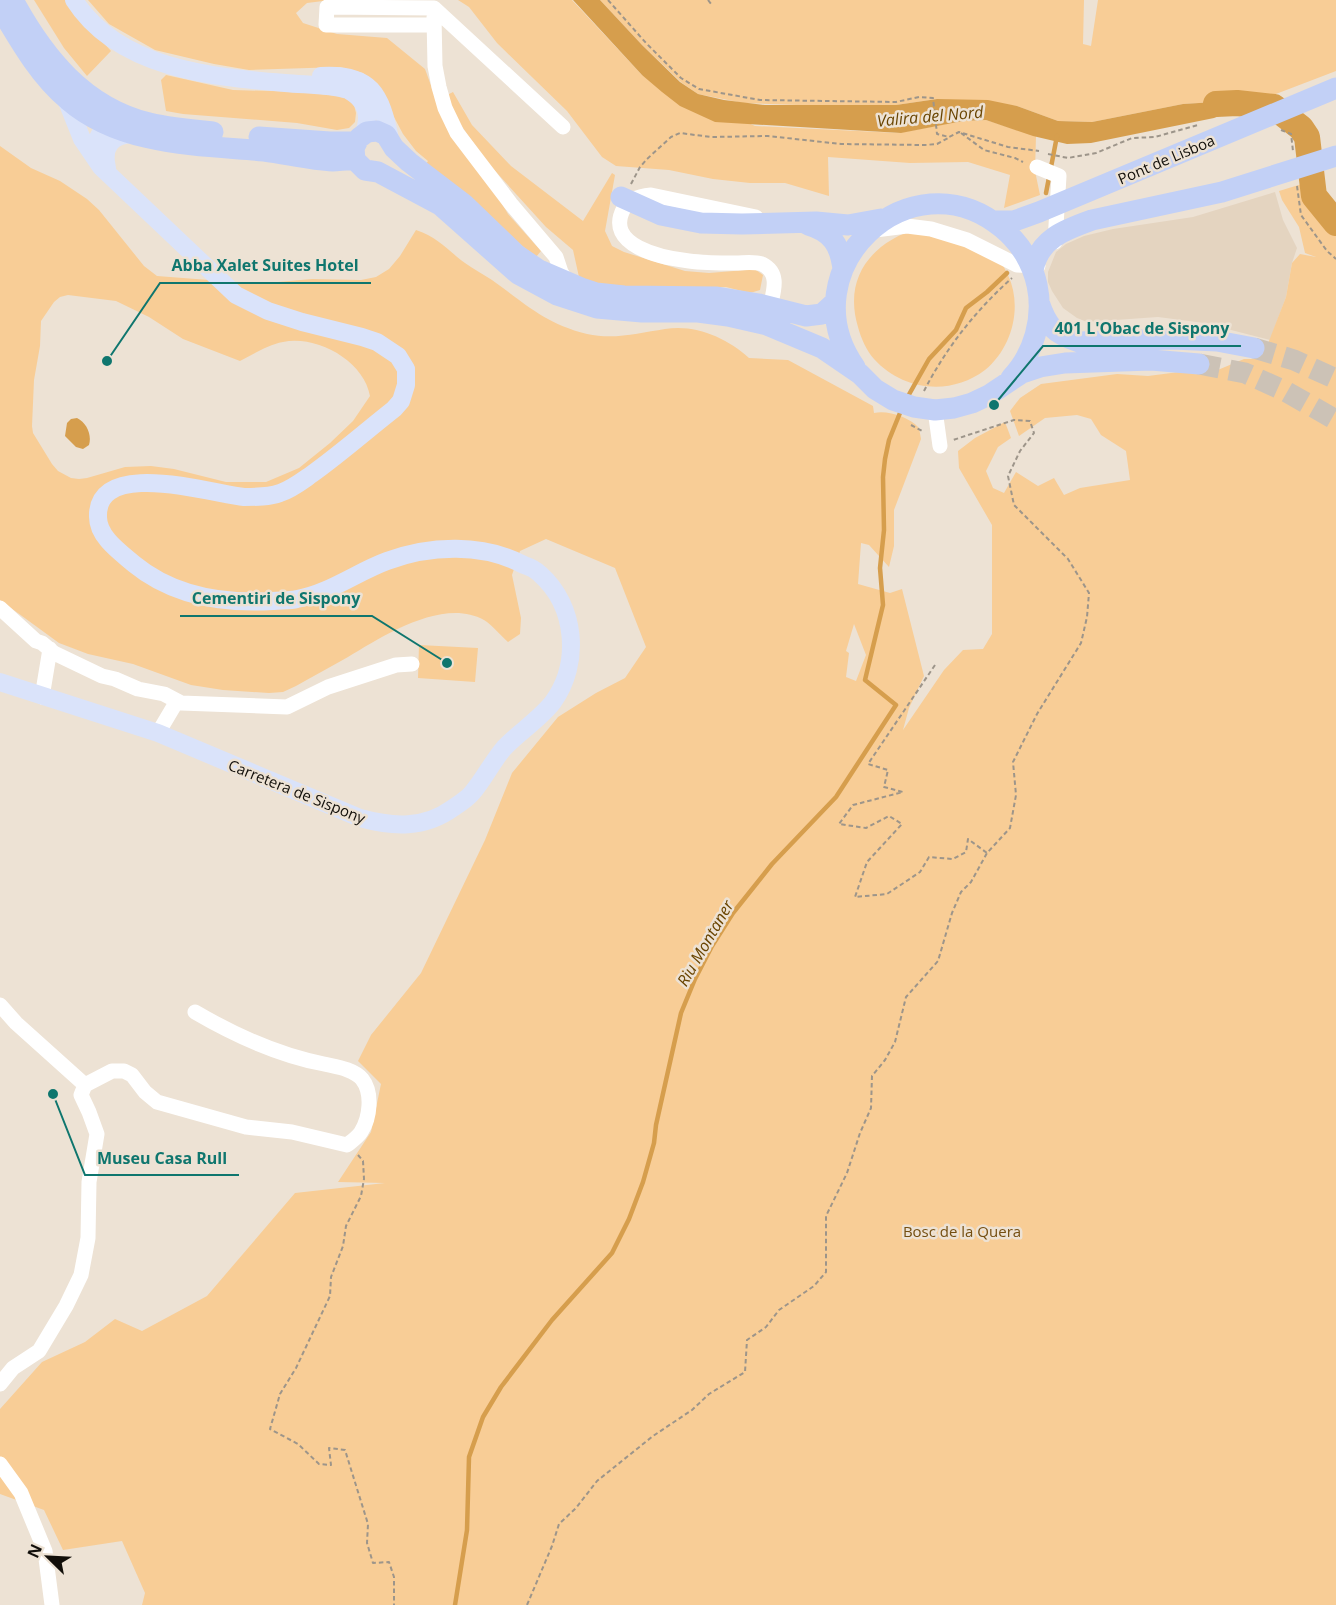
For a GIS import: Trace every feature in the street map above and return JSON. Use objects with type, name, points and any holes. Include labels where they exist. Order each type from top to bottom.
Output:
[{"type":"highway","points":[[13,0],[50,58],[70,80],[139,128],[179,143],[295,154],[333,161],[350,171],[373,179],[386,177]]},
{"type":"highway","points":[[0,8],[25,50],[52,84],[83,112],[110,126],[358,145]]},
{"type":"highway","name":"Pont de Lisboa","points":[[993,221],[1014,221],[1039,212],[1336,88]]},
{"type":"highway","points":[[333,161],[377,131],[431,180],[464,204],[518,255],[596,293],[717,297],[813,316],[822,314],[835,302]]},
{"type":"highway","points":[[386,177],[384,170],[393,161],[392,143]]},
{"type":"highway","points":[[358,145],[364,170],[409,187],[440,205],[510,267],[535,285],[597,308],[642,312],[698,312],[751,320],[822,348],[860,374]]},
{"type":"highway","points":[[1025,268],[1035,260],[1046,242],[1064,230],[1100,218],[1222,192],[1336,156]]},
{"type":"highway","points":[[626,192],[661,215],[681,220],[731,224],[858,225],[912,208],[940,204],[968,209],[993,221],[1017,242],[1025,268],[1050,327],[1068,338],[1079,342],[1173,339],[1217,341],[1254,348]]},
{"type":"highway","points":[[886,218],[860,241],[843,269],[835,302],[836,321],[847,356],[875,389],[893,400],[914,407],[929,401],[954,408],[972,404],[1032,369],[1065,363],[1151,360],[1199,364]]},
{"type":"highway","points":[[796,223],[825,232],[836,243],[841,253],[843,269]]},
{"type":"highway","points":[[1004,384],[1017,371],[1033,344],[1039,302]]},
{"type":"main road","points":[[74,0],[102,31],[145,57],[195,72],[236,79],[348,90],[360,98],[367,112],[368,120],[358,145]]},
{"type":"main road","points":[[236,79],[336,75],[356,78],[363,82],[375,96],[392,143]]},
{"type":"main road","points":[[66,99],[82,139],[103,168]]},
{"type":"main road","points":[[103,168],[95,145],[101,133],[110,126]]},
{"type":"main road","points":[[103,168],[110,143],[122,134],[139,128]]},
{"type":"main road","name":"Carretera de Sispony","points":[[0,682],[158,734],[360,818],[392,826],[416,825],[441,817],[471,795],[502,750],[552,703],[568,674],[572,648],[569,620],[556,593],[539,572],[509,557],[481,550],[446,549],[422,552],[387,561],[330,588],[298,599],[256,602],[221,601],[168,586],[139,568],[110,542],[101,529],[98,512],[105,496],[114,488],[140,483],[183,486],[245,497],[280,493],[323,465],[394,409],[405,392],[407,375],[404,364],[398,356],[377,342],[268,311],[236,295],[103,168]]},
{"type":"street","points":[[434,25],[326,25],[327,7],[434,8],[563,127]]},
{"type":"street","points":[[434,8],[435,66],[445,108],[457,133],[511,204],[556,257],[554,272]]},
{"type":"street","points":[[770,307],[775,280],[767,266],[757,262],[688,261],[634,246],[620,233],[619,224],[626,204],[639,196],[651,195],[770,220],[830,228],[878,230],[907,226],[931,229],[967,240],[1025,268],[1038,266],[1047,259],[1054,245],[1059,176],[1037,167]]},
{"type":"street","points":[[510,267],[554,272],[597,308]]},
{"type":"street","points":[[929,401],[943,443]]},
{"type":"street","points":[[0,608],[36,641],[42,642],[50,649],[102,676],[138,689],[164,694],[181,703],[287,707],[328,687],[359,676],[396,665],[412,664]]},
{"type":"street","points":[[42,696],[50,649]]},
{"type":"street","points":[[158,734],[177,701]]},
{"type":"street","points":[[0,1005],[16,1023],[84,1085]]},
{"type":"street","points":[[0,1384],[13,1368],[39,1351],[66,1306],[81,1275],[88,1238],[89,1182],[97,1134],[81,1095],[84,1085],[112,1071],[124,1071],[132,1075],[145,1092],[157,1102],[246,1127],[291,1132],[348,1145],[360,1134],[368,1116],[369,1094],[362,1078],[345,1068],[281,1053],[244,1039],[195,1012]]},
{"type":"street","points":[[0,1464],[21,1493],[45,1551],[52,1605]]},
{"type":"path","points":[[608,0],[681,78],[699,89],[760,100],[896,102],[919,97],[933,98],[937,134],[949,137]]},
{"type":"path","points":[[708,0],[712,5]]},
{"type":"path","points":[[959,132],[984,150],[1015,158],[1037,167]]},
{"type":"path","points":[[626,192],[640,166],[671,137],[680,133],[711,137],[768,136],[841,144],[925,146],[937,144],[959,132],[1008,147],[1068,158]]},
{"type":"path","points":[[1327,251],[1336,259]]},
{"type":"path","points":[[929,401],[934,372],[953,343],[986,302],[1025,268]]},
{"type":"path","points":[[527,1605],[559,1524],[605,1475],[653,1436],[692,1410],[709,1394],[745,1372],[747,1340],[766,1327],[779,1310],[814,1286],[826,1272],[826,1216],[847,1173],[871,1108],[872,1076],[885,1060],[895,1042],[906,997],[938,961],[952,913],[961,892],[971,882],[987,853],[1010,828],[1016,795],[1013,762],[1037,714],[1081,644],[1089,593],[1068,560],[1014,505],[1008,476],[1020,451],[1034,433],[1030,421],[1014,420],[943,443]]},
{"type":"path","points":[[908,423],[924,432]]},
{"type":"path","points":[[935,665],[868,764],[888,770],[884,787],[903,792],[853,806],[839,824],[866,828],[889,816],[902,824],[867,862],[855,897],[887,894],[920,872],[929,857],[953,859],[966,852],[968,839],[987,853]]},
{"type":"path","points":[[348,1145],[363,1161],[364,1179],[361,1196],[346,1226],[343,1246],[331,1276],[330,1296],[296,1368],[280,1394],[270,1429],[298,1444],[319,1464],[331,1465],[329,1448],[345,1450],[368,1524],[367,1543],[373,1563],[389,1562],[394,1577],[394,1605]]},
{"type":"shaded area","points":[[1275,192],[1283,220],[1297,248],[1286,297],[1270,340],[1204,323],[1158,317],[1087,322],[1063,308],[1048,282],[1048,272],[1056,252],[1066,244],[1084,236],[1113,229],[1193,217]]},
{"type":"green space","points":[[34,0],[65,0],[111,51],[87,76],[64,48]]},
{"type":"green space","points":[[88,0],[331,0],[307,3],[296,13],[303,23],[337,34],[387,38],[425,69],[446,127],[490,183],[508,214],[541,251],[536,257],[424,167],[428,161],[416,151],[403,134],[376,83],[363,73],[340,67],[249,70],[155,50],[109,24]]},
{"type":"green space","points":[[458,0],[572,0],[642,75],[755,126],[898,133],[963,121],[986,120],[1036,136],[1035,171],[1040,195],[1004,208],[1010,175],[968,162],[910,163],[828,157],[829,196],[785,183],[750,183],[713,179],[669,170],[616,166],[602,157],[567,111],[497,43],[469,7]]},
{"type":"green space","points":[[600,0],[1084,0],[1083,44],[1091,46],[1098,0],[1336,0],[1336,71],[1263,99],[1183,104],[1092,122],[1058,121],[1017,106],[937,99],[896,105],[743,103],[698,94],[682,83]]},
{"type":"green space","points":[[166,75],[233,90],[304,92],[346,98],[354,105],[355,122],[349,128],[337,130],[297,123],[166,111],[161,80]]},
{"type":"green space","points":[[453,92],[472,125],[511,166],[583,221],[612,173],[615,175],[605,231],[612,246],[685,271],[709,273],[756,270],[763,275],[760,290],[750,293],[726,287],[601,286],[579,277],[573,250],[546,227],[487,162],[458,121],[447,95]]},
{"type":"green space","name":"Bosc de la Quera","points":[[0,146],[31,168],[60,181],[87,199],[99,210],[144,266],[157,276],[235,282],[361,280],[376,277],[389,269],[416,230],[437,240],[465,263],[536,312],[572,330],[597,336],[626,335],[677,328],[699,331],[731,344],[749,358],[788,360],[873,406],[874,413],[892,414],[910,421],[919,428],[921,439],[894,510],[894,546],[889,567],[869,545],[861,543],[858,584],[890,593],[902,589],[924,676],[909,708],[903,730],[944,670],[963,650],[983,649],[992,634],[992,525],[959,468],[958,451],[975,438],[1005,422],[1011,438],[998,447],[986,471],[993,488],[1004,493],[1016,472],[1038,486],[1054,478],[1064,495],[1080,488],[1130,480],[1126,451],[1101,435],[1091,419],[1077,415],[1045,418],[1019,436],[1010,411],[1020,398],[1041,384],[1117,374],[1148,376],[1179,372],[1213,372],[1244,359],[1262,359],[1286,297],[1292,263],[1300,254],[1316,257],[1305,253],[1299,227],[1279,191],[1302,184],[1318,215],[1336,232],[1336,1605],[142,1605],[145,1593],[122,1541],[63,1550],[44,1510],[0,1494],[0,1409],[42,1362],[85,1342],[115,1319],[142,1331],[207,1296],[295,1193],[385,1183],[338,1182],[371,1132],[381,1084],[358,1061],[371,1035],[421,973],[485,840],[512,773],[558,717],[625,678],[646,647],[615,568],[546,539],[520,551],[512,575],[521,618],[520,634],[508,642],[484,620],[468,614],[450,613],[432,616],[378,639],[283,692],[223,690],[191,685],[133,664],[88,654],[59,643],[0,600]],"holes":[[[68,295],[116,301],[149,317],[183,339],[240,361],[277,343],[296,341],[324,347],[337,353],[359,372],[370,396],[353,421],[330,443],[299,468],[266,482],[226,482],[174,469],[151,466],[125,467],[87,478],[71,478],[58,471],[52,464],[33,433],[32,426],[34,380],[40,346],[41,321],[54,302]],[[854,624],[866,655],[856,681],[846,677],[849,653],[846,651]]]},
{"type":"green space","points":[[919,228],[994,255],[1008,275],[1012,287],[1015,300],[1012,326],[1002,350],[985,370],[957,384],[928,386],[899,378],[874,359],[864,344],[858,327],[854,309],[855,292],[858,277],[865,264],[888,242]]},
{"type":"green space","points":[[419,645],[478,648],[475,682],[418,678]]},
{"type":"water","points":[[573,0],[600,0],[680,82],[698,94],[724,100],[765,105],[896,105],[937,99],[988,100],[1017,106],[1058,121],[1092,122],[1183,104],[1263,99],[1214,118],[1091,143],[1067,144],[1033,136],[986,120],[963,121],[901,133],[715,122],[680,106],[642,75]]},
{"type":"water","points":[[1323,177],[1324,198],[1336,213],[1336,232],[1318,215],[1302,184]]},
{"type":"water","points":[[77,418],[84,423],[89,433],[89,445],[83,449],[76,447],[65,436],[67,423]]},
{"type":"waterway","name":"Valira del Nord","points":[[1216,104],[1237,103],[1274,107],[1301,128],[1307,137],[1314,196],[1336,223]]},
{"type":"waterway","name":"Riu Montaner","points":[[1046,193],[1057,136]]},
{"type":"waterway","name":"Riu Montaner","points":[[907,398],[929,359],[956,330],[966,308],[1007,273]]},
{"type":"waterway","name":"Riu Montaner","points":[[455,1605],[467,1530],[469,1457],[483,1417],[501,1387],[552,1320],[612,1253],[629,1219],[654,1143],[681,1013],[695,979],[733,913],[772,864],[836,797],[896,705],[865,680],[883,605],[880,568],[884,530],[885,459],[889,440],[902,408]]},
{"type":"tunnel","points":[[1254,348],[1294,360],[1336,379]]},
{"type":"tunnel","points":[[1199,364],[1245,373],[1285,391],[1336,420]]},
{"type":"place","name":"Abba Xalet Suites Hotel","points":[[107,361]]},
{"type":"place","name":"401 L'Obac de Sispony","points":[[994,405]]},
{"type":"place","name":"Cementiri de Sispony","points":[[447,663]]},
{"type":"place","name":"Museu Casa Rull","points":[[53,1094]]}]
